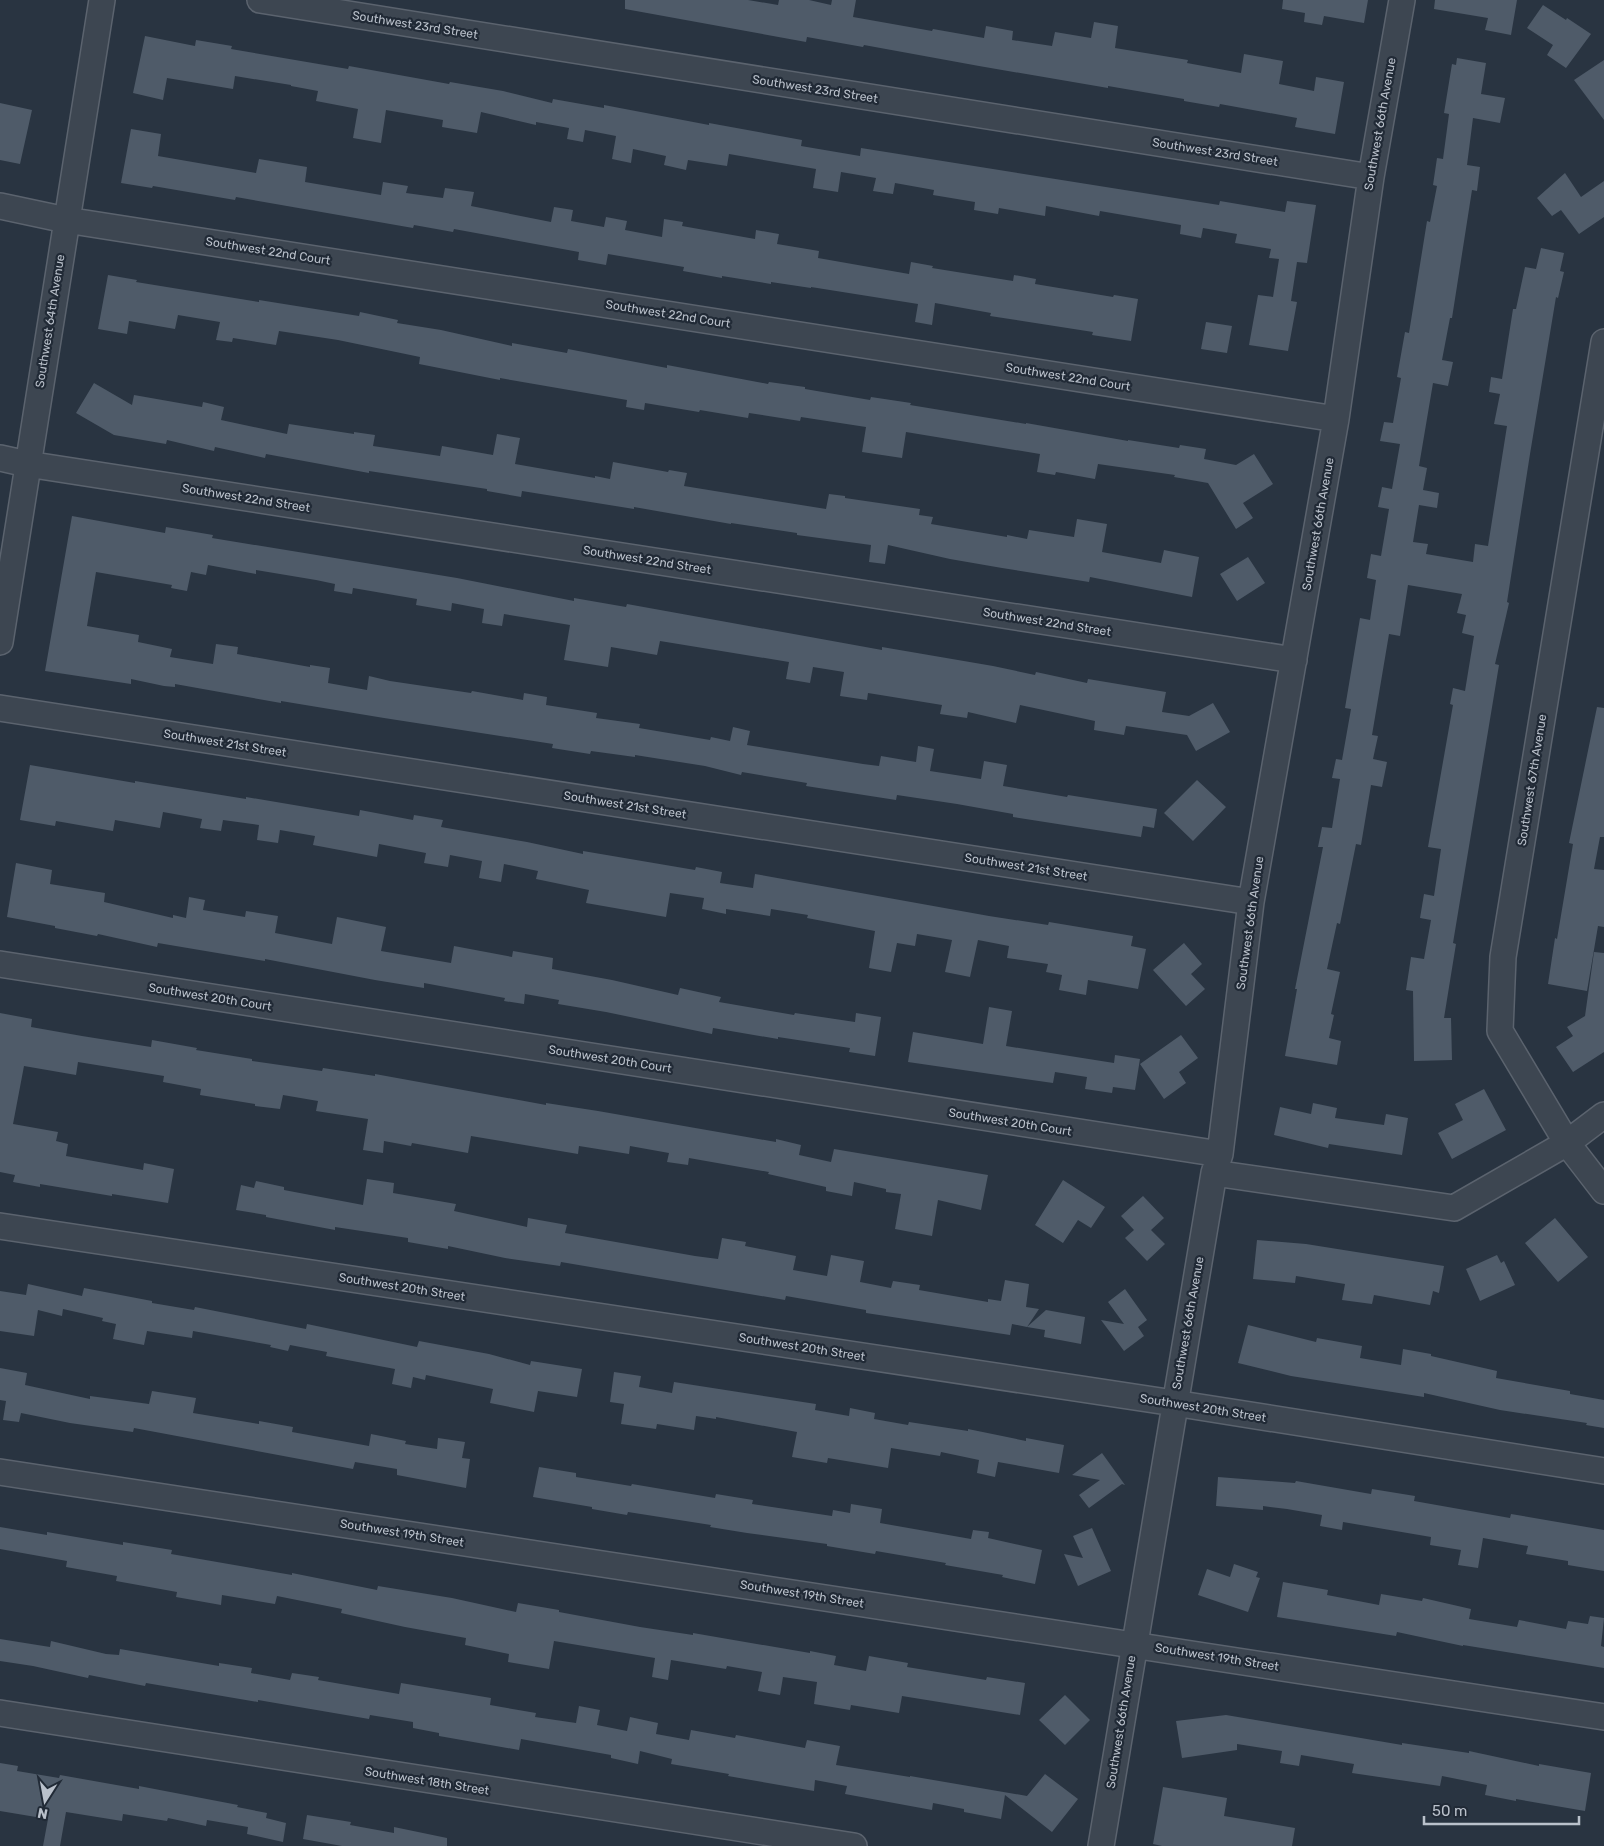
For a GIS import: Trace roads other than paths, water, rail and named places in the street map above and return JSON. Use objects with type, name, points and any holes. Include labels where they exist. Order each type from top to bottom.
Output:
[{"type":"street","name":"Southwest 64th Avenue","points":[[0,642],[102,0]]},
{"type":"street","name":"Southwest 23rd Street","points":[[260,0],[1371,177]]},
{"type":"street","name":"Southwest 66th Avenue","points":[[1101,1846],[1174,1403],[1217,1163],[1251,902],[1336,419],[1371,177],[1402,0]]},
{"type":"street","name":"Southwest 22nd Court","points":[[0,206],[66,220],[1336,419]]},
{"type":"street","name":"Southwest 67th Avenue","points":[[1604,342],[1504,957],[1500,1031],[1568,1143],[1604,1191]]},
{"type":"street","name":"Southwest 22nd Street","points":[[0,458],[28,464],[1294,660]]},
{"type":"street","name":"Southwest 21st Street","points":[[0,708],[1251,902]]},
{"type":"street","name":"Southwest 20th Court","points":[[0,964],[1217,1163],[1454,1208],[1568,1143],[1604,1115]]},
{"type":"street","name":"Southwest 20th Street","points":[[0,1226],[1174,1403],[1604,1472]]},
{"type":"street","name":"Southwest 19th Street","points":[[0,1472],[1604,1717]]},
{"type":"street","name":"Southwest 18th Street","points":[[0,1713],[854,1846]]}]
